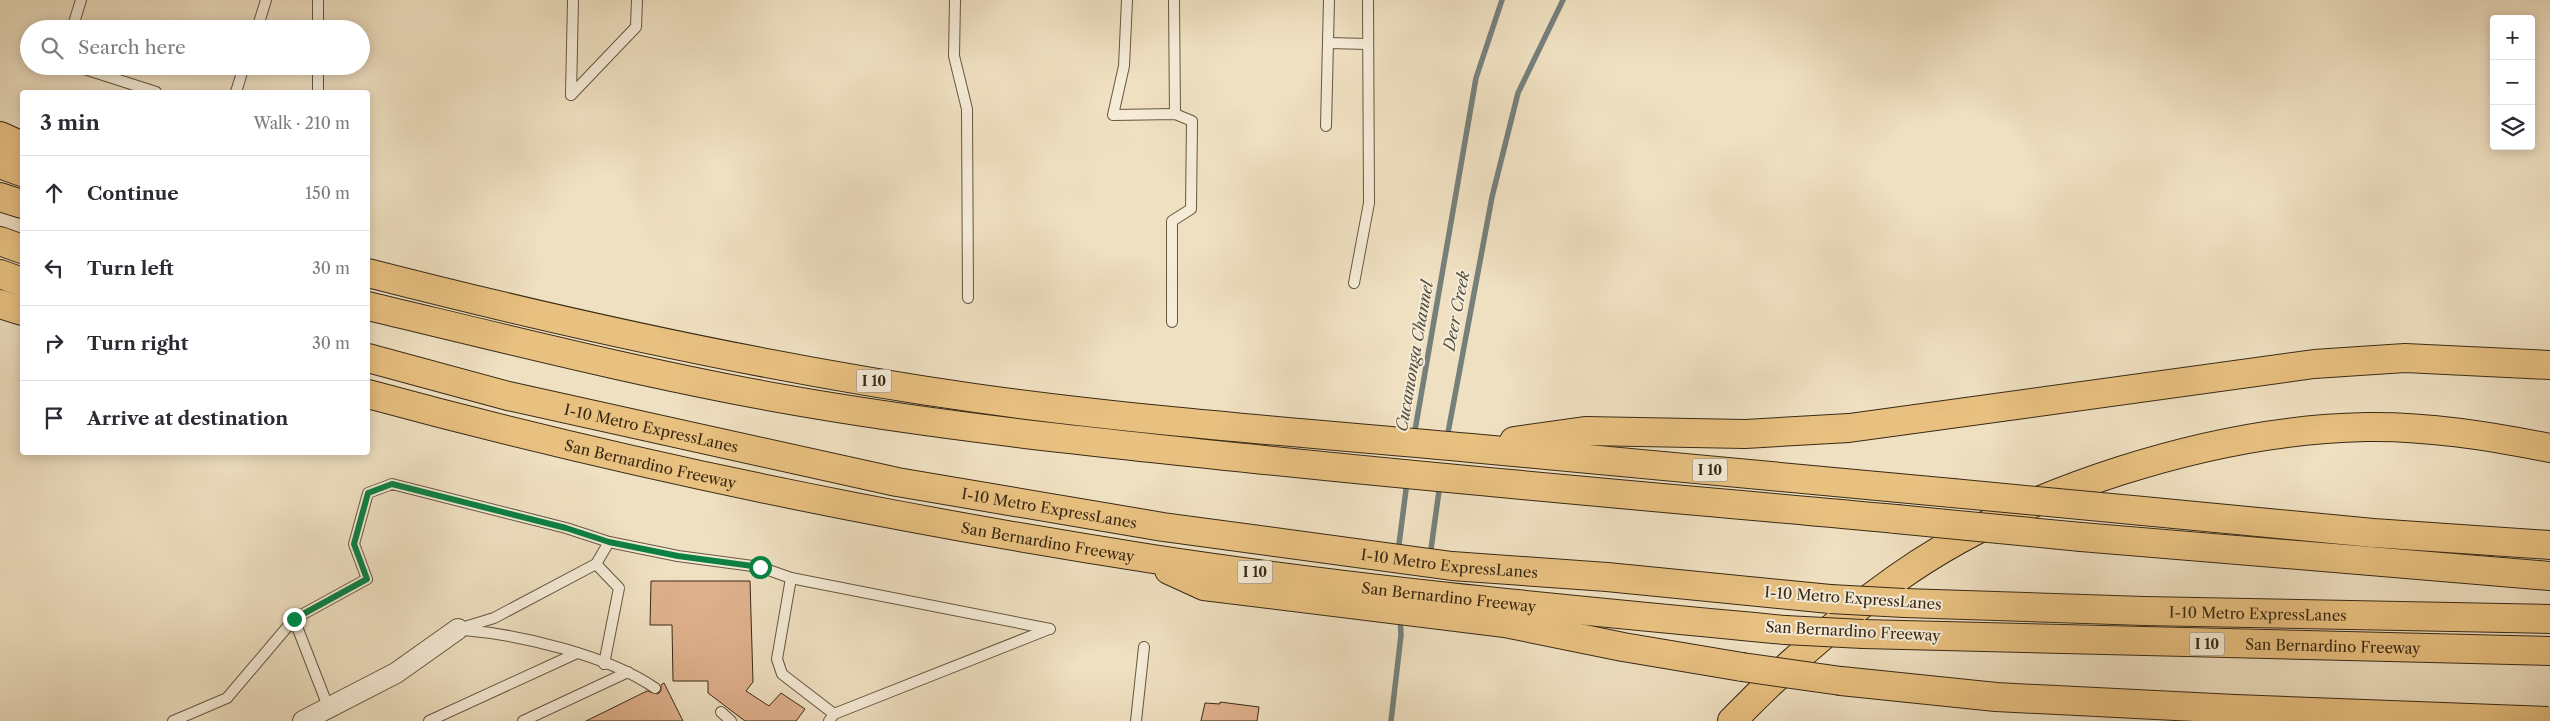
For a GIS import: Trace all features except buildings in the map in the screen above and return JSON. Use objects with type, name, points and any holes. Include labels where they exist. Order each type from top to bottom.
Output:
[{"type":"highway","points":[[0,136],[20,145]]},
{"type":"highway","points":[[0,164],[20,171]]},
{"type":"highway","points":[[0,197],[20,203]]},
{"type":"highway","points":[[0,241],[20,248]]},
{"type":"highway","points":[[0,274],[20,281]]},
{"type":"highway","name":"I 10","points":[[370,274],[476,301],[615,332],[894,385],[1074,410],[2143,512],[2373,533],[2550,545]]},
{"type":"highway","points":[[0,304],[20,310]]},
{"type":"highway","points":[[370,306],[630,367],[785,399],[945,424],[1086,442],[1383,472],[2082,537],[2550,576]]},
{"type":"highway","points":[[1468,447],[1585,431],[1745,434],[1849,428],[2314,364],[2405,358],[2550,366]]},
{"type":"highway","name":"I-10 Metro ExpressLanes","points":[[370,359],[518,398],[897,482],[1163,527],[1452,566],[1607,578],[1830,599],[1904,603],[2144,611],[2550,619]]},
{"type":"highway","name":"San Bernardino Freeway","points":[[370,395],[462,419],[732,482],[964,526],[1368,597],[1444,607],[1863,634],[2550,651]]},
{"type":"highway","points":[[1732,721],[1761,691],[1896,579],[1952,544],[1999,520],[2101,478],[2178,454],[2226,443],[2268,435],[2326,429],[2391,427],[2440,430],[2499,438],[2550,448]]},
{"type":"highway","points":[[1444,607],[1505,623],[1632,649],[1841,681],[1977,696],[2235,709],[2548,721]]},
{"type":"highway","points":[[2492,721],[2550,709]]},
{"type":"street","points":[[318,716],[396,673],[458,629]]},
{"type":"lane","points":[[75,20],[81,0]]},
{"type":"lane","points":[[260,20],[266,0]]},
{"type":"lane","points":[[318,0],[318,20]]},
{"type":"lane","points":[[573,0],[571,95],[636,27],[637,0]]},
{"type":"lane","points":[[955,0],[954,56],[967,109],[968,298]]},
{"type":"lane","points":[[1127,0],[1124,66],[1113,115],[1175,114],[1192,121],[1191,209],[1172,221],[1172,322]]},
{"type":"lane","points":[[1174,0],[1175,114]]},
{"type":"lane","points":[[1326,126],[1329,0]]},
{"type":"lane","points":[[1354,283],[1369,203],[1368,0]]},
{"type":"lane","points":[[1328,43],[1368,44]]},
{"type":"lane","points":[[103,75],[150,90]]},
{"type":"lane","points":[[237,90],[241,75]]},
{"type":"lane","points":[[318,75],[318,90]]},
{"type":"lane","points":[[173,721],[227,698],[294,619],[367,579],[354,544],[368,493],[392,484],[566,528],[609,542],[678,556],[760,567],[792,578],[1050,629],[832,718],[782,674],[777,659],[792,578]]},
{"type":"lane","points":[[458,629],[494,618],[596,564],[609,542]]},
{"type":"lane","points":[[596,564],[619,588],[604,664]]},
{"type":"lane","points":[[294,619],[318,716]]},
{"type":"lane","points":[[458,629],[501,633],[575,654],[628,672],[655,688]]},
{"type":"lane","points":[[1136,721],[1144,647]]},
{"type":"lane","points":[[429,721],[575,654]]},
{"type":"lane","points":[[523,721],[628,672]]},
{"type":"lane","points":[[721,712],[731,721]]},
{"type":"waterway","name":"Cucamonga Channel","points":[[1414,436],[1476,78],[1502,0]]},
{"type":"waterway","name":"Deer Creek","points":[[1447,438],[1492,197],[1518,93],[1563,0]]},
{"type":"waterway","name":"Cucamonga Channel","points":[[1398,552],[1407,482]]},
{"type":"waterway","name":"Deer Creek","points":[[1430,556],[1440,484]]},
{"type":"waterway","name":"Cucamonga Channel","points":[[1391,721],[1401,635],[1400,616]]},
{"type":"route","points":[[294,619],[345,593],[367,579],[354,544],[368,493],[392,484],[566,528],[609,542],[678,556],[760,567]]}]
